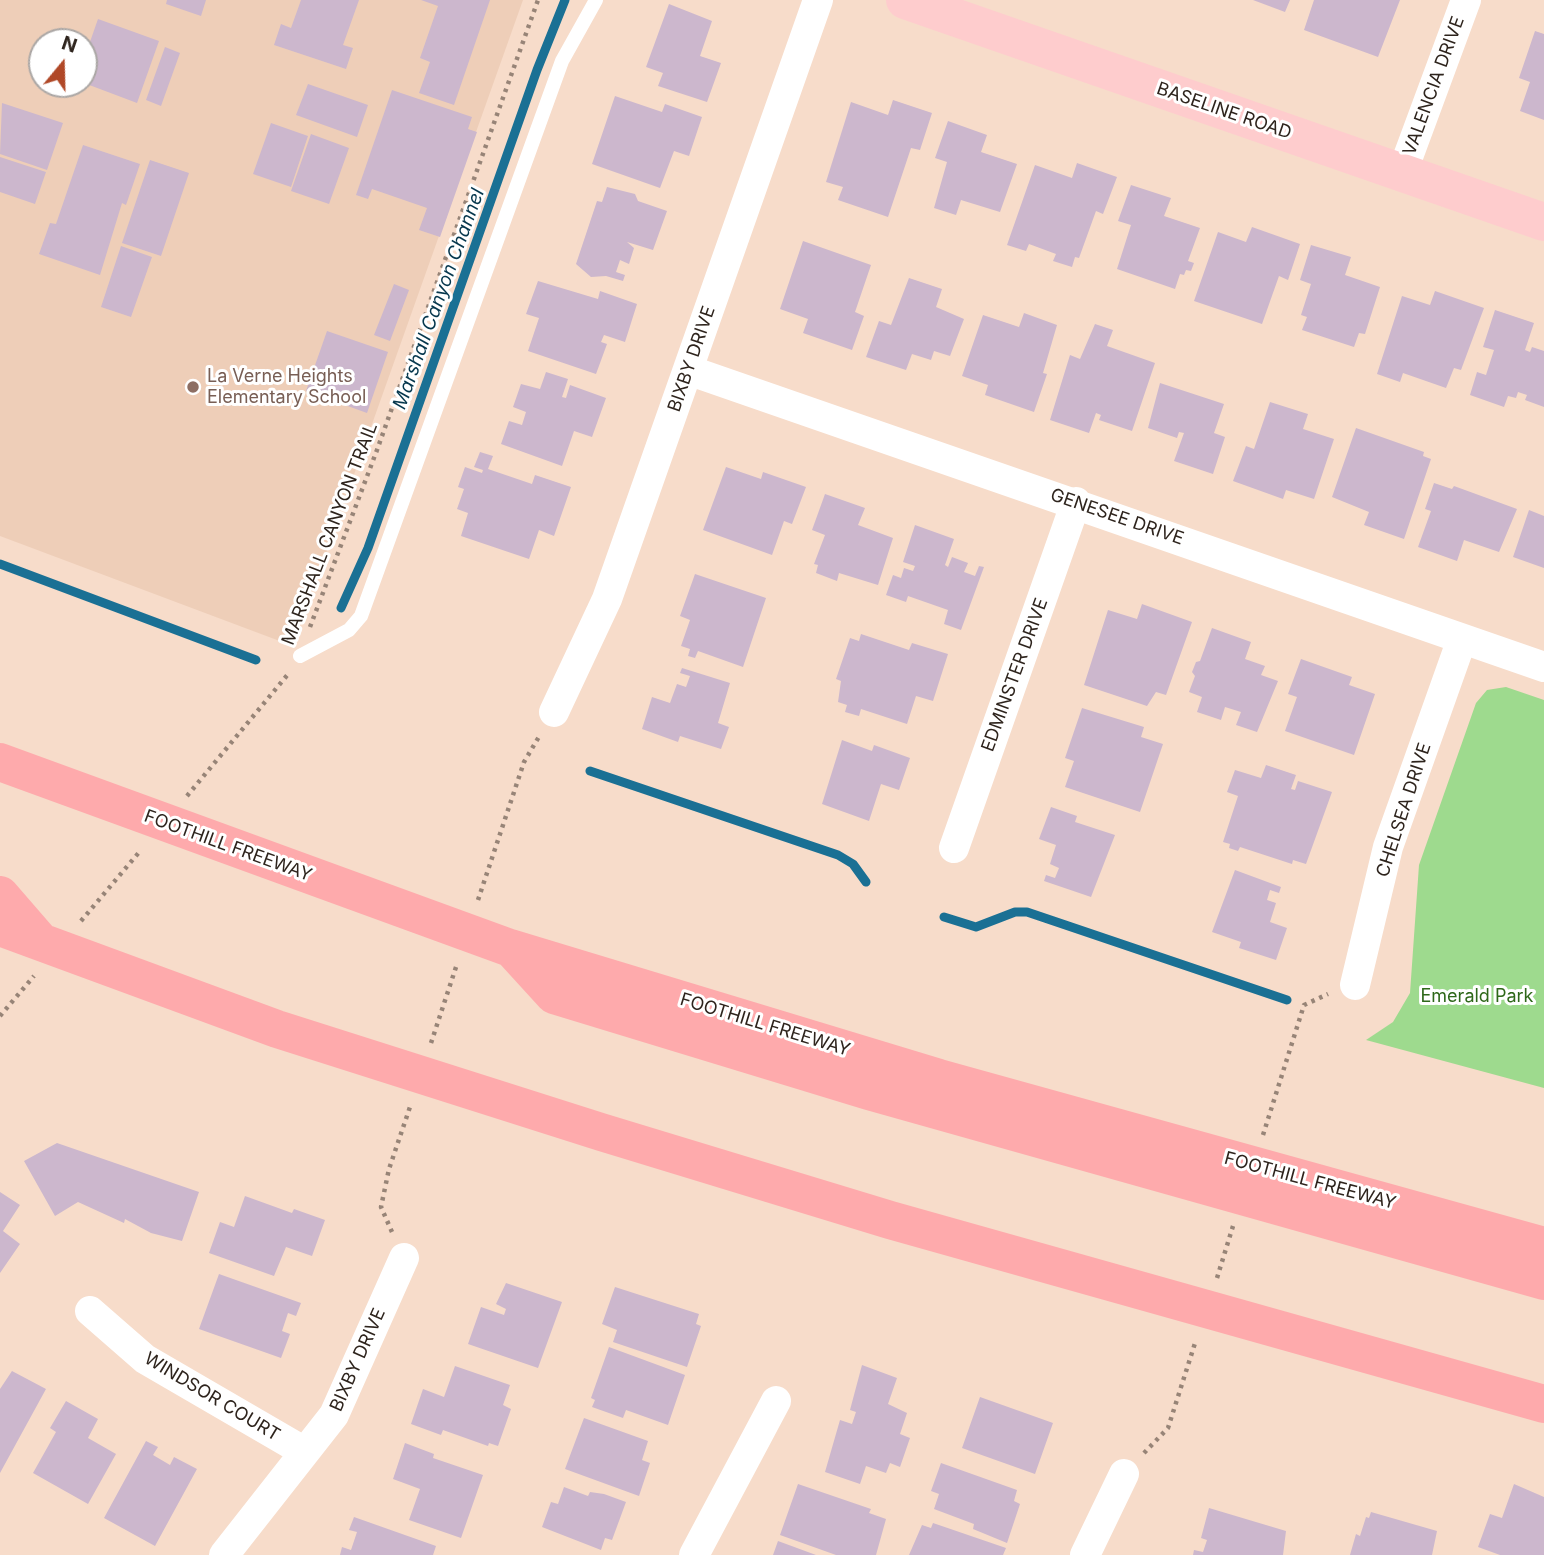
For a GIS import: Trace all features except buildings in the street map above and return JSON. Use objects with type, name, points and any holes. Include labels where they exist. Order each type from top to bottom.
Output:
[{"type":"highway","name":"FOOTHILL FREEWAY","points":[[0,762],[510,948],[939,1079],[1544,1246]]},
{"type":"highway","points":[[0,895],[41,942]]},
{"type":"highway","points":[[0,927],[277,1029],[601,1132],[890,1220],[1544,1404]]},
{"type":"highway","points":[[510,948],[554,995],[922,1106],[1544,1282]]},
{"type":"main road","name":"BASELINE ROAD","points":[[905,0],[1544,222]]},
{"type":"street","name":"BIXBY DRIVE","points":[[554,712],[607,599],[818,0]]},
{"type":"street","name":"VALENCIA DRIVE","points":[[1402,173],[1466,0]]},
{"type":"street","name":"GENESEE DRIVE","points":[[688,370],[1076,502],[1544,667]]},
{"type":"street","name":"EDMINSTER DRIVE","points":[[954,848],[1076,502]]},
{"type":"street","name":"CHELSEA DRIVE","points":[[1355,985],[1388,847],[1462,639]]},
{"type":"street","name":"BIXBY DRIVE","points":[[224,1555],[334,1415],[404,1258]]},
{"type":"street","name":"WINDSOR COURT","points":[[90,1311],[145,1359],[305,1452]]},
{"type":"street","points":[[694,1555],[776,1401]]},
{"type":"street","points":[[1085,1555],[1124,1474]]},
{"type":"lane","points":[[300,656],[349,630],[361,616],[562,61],[596,0]]},
{"type":"path","name":"MARSHALL CANYON TRAIL","points":[[285,681],[300,656],[538,0]]},
{"type":"path","points":[[474,911],[524,762],[554,712]]},
{"type":"path","points":[[428,1053],[457,962]]},
{"type":"path","points":[[1260,1144],[1304,1005],[1311,999],[1355,985]]},
{"type":"path","points":[[404,1258],[381,1208],[389,1169],[415,1091]]},
{"type":"path","points":[[1214,1286],[1235,1222]]},
{"type":"path","points":[[1167,1428],[1197,1338]]},
{"type":"shaded area","name":"La Verne Heights Elementary School","points":[[0,0],[523,0],[293,646],[0,536]]},
{"type":"green space","name":"Emerald Park","points":[[1506,687],[1544,700],[1544,1088],[1366,1040],[1393,1022],[1410,993],[1419,865],[1476,703],[1487,690]]},
{"type":"waterway","name":"Marshall Canyon Channel","points":[[341,608],[368,548],[537,70],[565,0]]},
{"type":"waterway","points":[[0,564],[256,660]]},
{"type":"waterway","points":[[590,771],[838,855],[853,864],[866,882]]},
{"type":"waterway","points":[[944,917],[976,927],[1015,912],[1027,912],[1287,1000]]},
{"type":"place","name":"La Verne Heights Elementary School","points":[[193,387]]}]
